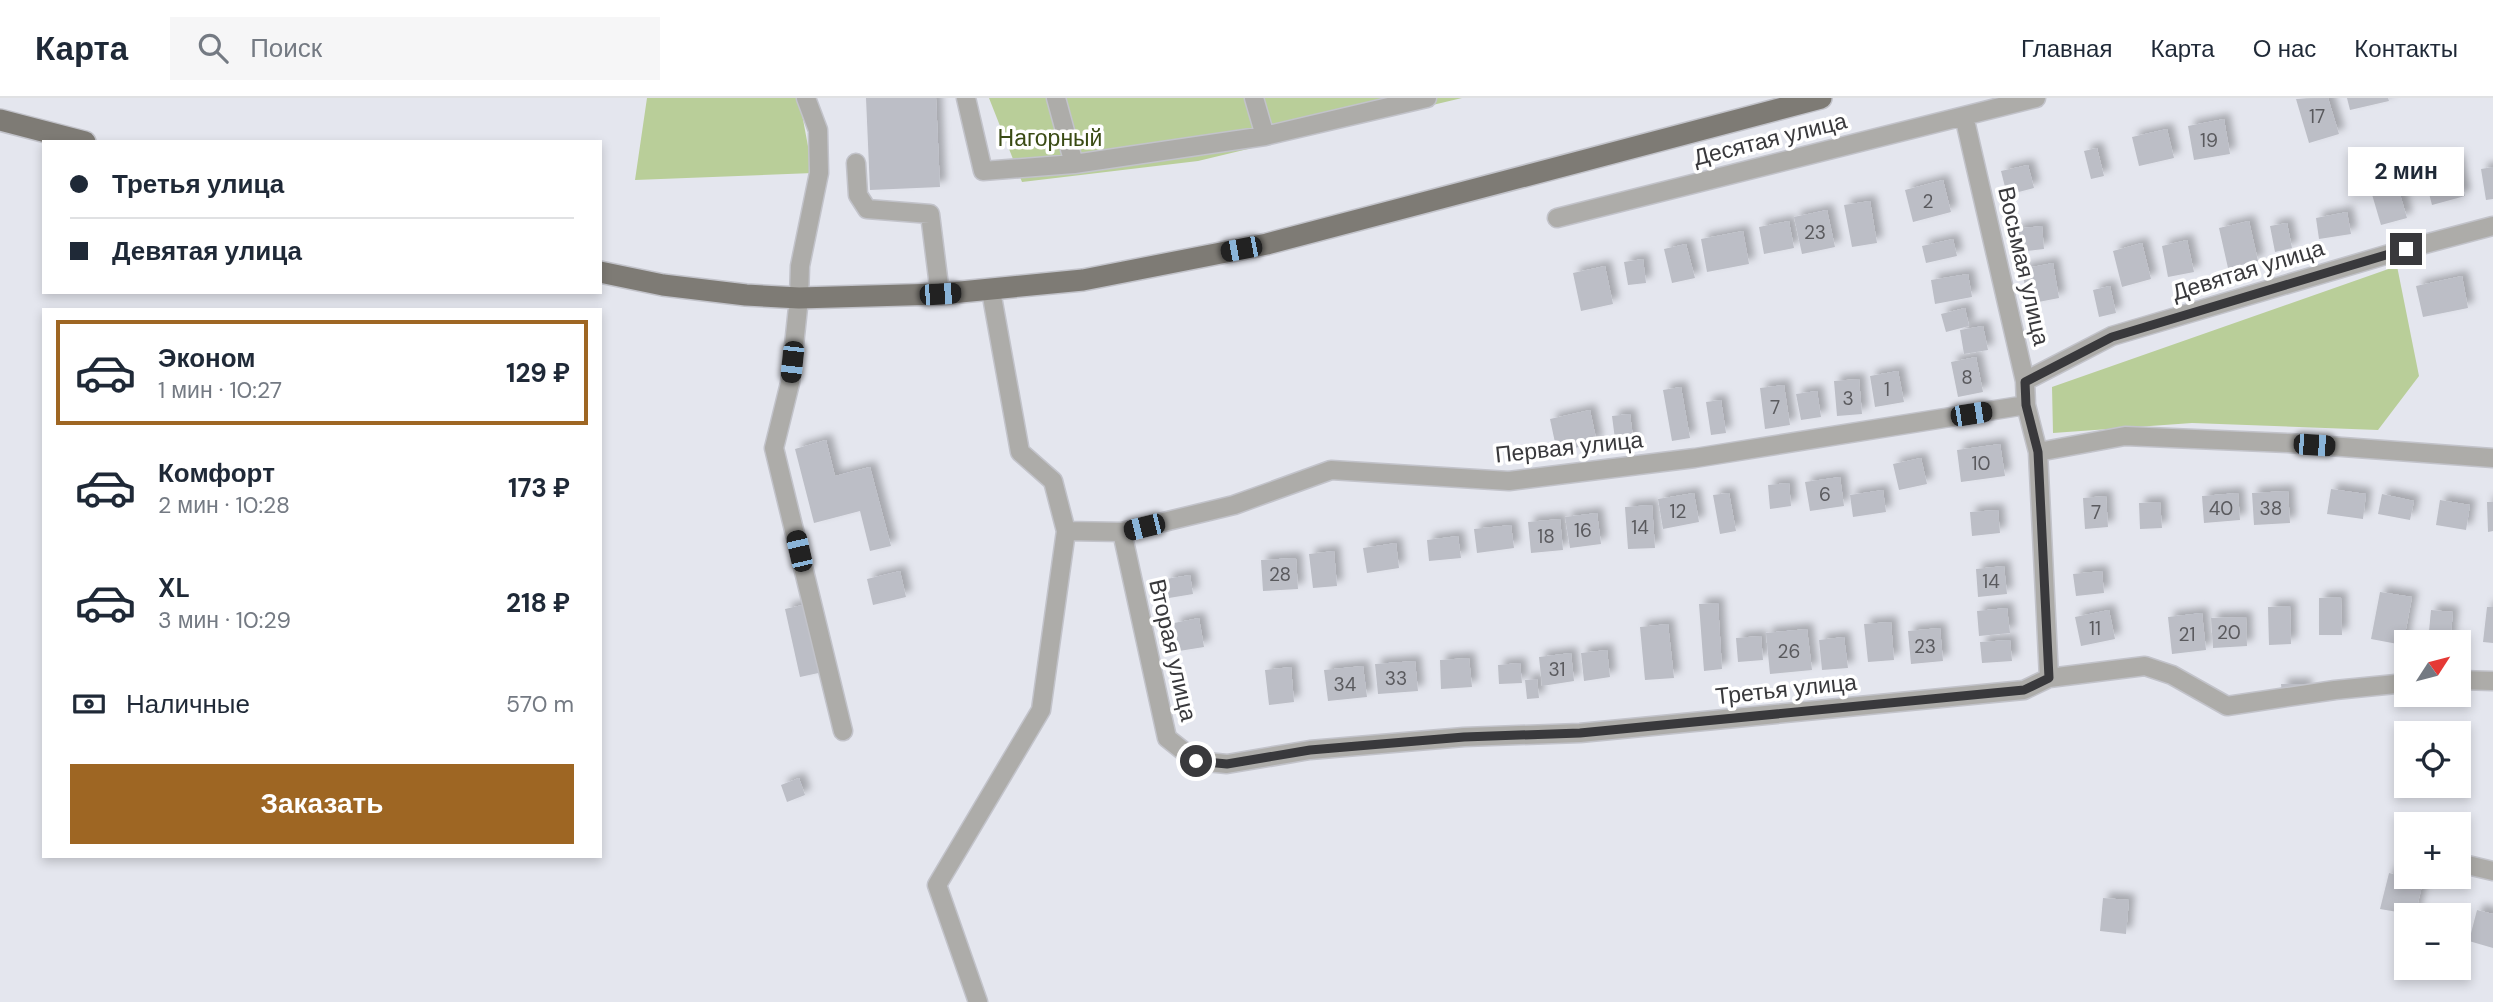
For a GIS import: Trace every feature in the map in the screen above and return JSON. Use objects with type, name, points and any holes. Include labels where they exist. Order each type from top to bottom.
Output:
[{"type":"main road","points":[[602,272],[687,288],[799,298],[991,291],[1083,280],[1267,244],[1821,98]]},
{"type":"main road","points":[[0,120],[77,140]]},
{"type":"street","points":[[806,98],[818,130],[819,173],[800,266],[790,383],[774,448],[843,731]]},
{"type":"street","points":[[966,98],[983,171],[1074,164],[1265,136],[1422,99]]},
{"type":"street","points":[[1056,98],[1074,164]]},
{"type":"street","points":[[1254,98],[1265,136]]},
{"type":"street","name":"Десятая улица","points":[[1557,218],[2036,98]]},
{"type":"street","name":"Восьмая улица","points":[[1964,116],[2025,382],[2026,405],[2038,452],[2049,678]]},
{"type":"street","points":[[856,163],[858,195],[867,209],[930,214],[940,294]]},
{"type":"street","name":"Девятая улица","points":[[2025,382],[2112,337],[2406,249],[2493,226]]},
{"type":"street","points":[[978,1002],[937,885],[1041,710],[1066,531],[1053,481],[1020,452],[991,291]]},
{"type":"street","name":"Первая улица","points":[[1066,531],[1122,532],[1234,505],[1331,470],[1509,481],[1695,458],[2026,405]]},
{"type":"street","points":[[2038,452],[2125,436],[2288,443],[2493,458]]},
{"type":"street","name":"Вторая улица","points":[[1122,532],[1167,738]]},
{"type":"street","name":"Третья улица","points":[[1167,738],[1196,761],[1227,764],[1310,750],[1464,737],[1580,733],[2024,690],[2049,678],[2145,666],[2172,675],[2227,706],[2335,690],[2394,685]]},
{"type":"street","points":[[2471,680],[2493,681]]},
{"type":"street","points":[[2471,866],[2493,871]]},
{"type":"green space","points":[[647,98],[799,98],[813,173],[635,180]]},
{"type":"green space","name":"Нагорный","points":[[989,98],[1462,98],[1198,161],[1022,182]]},
{"type":"green space","points":[[2397,266],[2419,376],[2378,430],[2192,423],[2053,433],[2052,387]]},
{"type":"building","points":[[866,98],[936,98],[940,187],[870,190]]},
{"type":"building","points":[[2328,98],[2339,134],[2309,143],[2296,99]]},
{"type":"building","points":[[2347,98],[2388,98],[2389,101],[2350,110]]},
{"type":"building","points":[[2224,119],[2230,154],[2194,160],[2188,126]]},
{"type":"building","points":[[2167,129],[2174,158],[2139,166],[2132,137]]},
{"type":"building","points":[[2097,148],[2104,176],[2091,179],[2084,151]]},
{"type":"building","points":[[2456,161],[2465,196],[2432,205],[2423,170]]},
{"type":"building","points":[[2028,165],[2034,188],[2007,195],[2001,171]]},
{"type":"building","points":[[2493,167],[2493,199],[2486,200],[2481,169]]},
{"type":"building","points":[[1943,180],[1951,212],[1913,222],[1905,190]]},
{"type":"building","points":[[2397,184],[2407,218],[2381,225],[2371,191]]},
{"type":"building","points":[[1870,201],[1877,243],[1852,247],[1844,205]]},
{"type":"building","points":[[1827,210],[1835,247],[1802,254],[1794,217]]},
{"type":"building","points":[[2347,212],[2351,234],[2319,239],[2316,218]]},
{"type":"building","points":[[1789,221],[1794,248],[1764,254],[1759,227]]},
{"type":"building","points":[[2249,221],[2258,261],[2228,268],[2219,228]]},
{"type":"building","points":[[2287,223],[2292,248],[2275,252],[2270,226]]},
{"type":"building","points":[[2042,226],[2044,249],[2018,252],[2015,229]]},
{"type":"building","points":[[1743,231],[1749,264],[1707,272],[1701,239]]},
{"type":"building","points":[[1953,239],[1957,256],[1926,263],[1922,246]]},
{"type":"building","points":[[2187,240],[2194,272],[2168,277],[2162,246]]},
{"type":"building","points":[[2142,243],[2151,279],[2122,287],[2113,251]]},
{"type":"building","points":[[1686,244],[1695,278],[1672,283],[1664,249]]},
{"type":"building","points":[[1643,259],[1646,283],[1628,285],[1624,262]]},
{"type":"building","points":[[2053,263],[2059,298],[2028,304],[2022,269]]},
{"type":"building","points":[[1605,266],[1613,304],[1581,311],[1573,273]]},
{"type":"building","points":[[1968,274],[1972,297],[1935,304],[1931,280]]},
{"type":"building","points":[[2462,276],[2468,308],[2423,317],[2416,286]]},
{"type":"building","points":[[2110,286],[2116,313],[2099,317],[2093,290]]},
{"type":"building","points":[[1965,308],[1969,326],[1946,332],[1941,314]]},
{"type":"building","points":[[1983,326],[1988,350],[1964,354],[1960,330]]},
{"type":"building","points":[[1976,357],[1983,392],[1958,397],[1951,362]]},
{"type":"building","points":[[1898,371],[1904,402],[1875,407],[1870,376]]},
{"type":"building","points":[[1859,379],[1862,414],[1837,416],[1834,381]]},
{"type":"building","points":[[1784,385],[1790,425],[1765,429],[1760,388]]},
{"type":"building","points":[[1681,387],[1690,438],[1672,441],[1663,390]]},
{"type":"building","points":[[1817,391],[1821,417],[1801,420],[1796,394]]},
{"type":"building","points":[[1721,400],[1726,433],[1711,435],[1706,402]]},
{"type":"building","points":[[1590,410],[1597,443],[1557,452],[1550,419]]},
{"type":"building","points":[[1630,414],[1634,445],[1616,447],[1612,416]]},
{"type":"building","points":[[826,440],[835,476],[870,467],[891,546],[870,551],[860,511],[814,523],[795,449]]},
{"type":"building","points":[[2000,444],[2005,476],[1961,482],[1957,450]]},
{"type":"building","points":[[1921,458],[1927,484],[1899,490],[1893,464]]},
{"type":"building","points":[[1840,477],[1844,506],[1810,511],[1805,482]]},
{"type":"building","points":[[1789,483],[1791,506],[1770,509],[1768,485]]},
{"type":"building","points":[[2331,489],[2366,494],[2363,519],[2327,514]]},
{"type":"building","points":[[1883,490],[1886,512],[1853,517],[1850,495]]},
{"type":"building","points":[[2288,491],[2290,523],[2254,525],[2252,493]]},
{"type":"building","points":[[1694,493],[1699,522],[1663,529],[1658,499]]},
{"type":"building","points":[[1729,493],[1736,531],[1720,534],[1713,495]]},
{"type":"building","points":[[2238,493],[2240,520],[2204,523],[2202,496]]},
{"type":"building","points":[[2382,494],[2414,501],[2410,520],[2378,514]]},
{"type":"building","points":[[2106,496],[2108,527],[2085,529],[2083,498]]},
{"type":"building","points":[[2440,500],[2470,505],[2466,530],[2436,525]]},
{"type":"building","points":[[2160,502],[2162,528],[2140,529],[2139,503]]},
{"type":"building","points":[[2487,502],[2493,502],[2493,531],[2488,532]]},
{"type":"building","points":[[1652,505],[1655,548],[1628,549],[1625,507]]},
{"type":"building","points":[[1998,510],[2000,533],[1972,536],[1970,512]]},
{"type":"building","points":[[1597,513],[1601,544],[1570,548],[1565,517]]},
{"type":"building","points":[[1560,519],[1563,550],[1531,553],[1528,522]]},
{"type":"building","points":[[1511,525],[1514,548],[1477,553],[1474,529]]},
{"type":"building","points":[[1458,536],[1461,558],[1429,561],[1427,540]]},
{"type":"building","points":[[1396,543],[1399,568],[1367,573],[1363,548]]},
{"type":"building","points":[[1334,551],[1337,586],[1313,588],[1309,554]]},
{"type":"building","points":[[1296,558],[1298,589],[1263,591],[1261,560]]},
{"type":"building","points":[[2004,566],[2007,594],[1978,597],[1976,569]]},
{"type":"building","points":[[900,571],[906,597],[873,605],[867,579]]},
{"type":"building","points":[[2102,571],[2104,593],[2076,596],[2073,574]]},
{"type":"building","points":[[1190,575],[1193,594],[1169,598],[1166,579]]},
{"type":"building","points":[[2380,592],[2412,597],[2406,630],[2394,630],[2394,643],[2371,639]]},
{"type":"building","points":[[2341,597],[2342,635],[2319,635],[2319,598]]},
{"type":"building","points":[[1718,603],[1722,669],[1704,671],[1699,604]]},
{"type":"building","points":[[807,604],[823,672],[800,677],[785,609]]},
{"type":"building","points":[[2290,606],[2291,644],[2269,645],[2268,607]]},
{"type":"building","points":[[2487,607],[2493,607],[2493,643],[2483,642]]},
{"type":"building","points":[[2007,608],[2010,633],[1979,636],[1977,611]]},
{"type":"building","points":[[2109,610],[2115,639],[2081,646],[2075,617]]},
{"type":"building","points":[[2431,610],[2453,612],[2451,630],[2429,630]]},
{"type":"building","points":[[2202,613],[2206,650],[2172,654],[2168,617]]},
{"type":"building","points":[[2246,617],[2247,646],[2213,648],[2211,618]]},
{"type":"building","points":[[1199,618],[1204,647],[1179,651],[1174,623]]},
{"type":"building","points":[[1891,622],[1894,660],[1868,662],[1864,624]]},
{"type":"building","points":[[1668,624],[1674,678],[1645,680],[1640,627]]},
{"type":"building","points":[[1940,628],[1943,661],[1911,664],[1908,631]]},
{"type":"building","points":[[1807,629],[1812,670],[1770,674],[1766,633]]},
{"type":"building","points":[[1761,636],[1763,660],[1738,662],[1736,638]]},
{"type":"building","points":[[1844,637],[1848,668],[1822,670],[1819,640]]},
{"type":"building","points":[[2010,640],[2012,661],[1982,663],[1980,642]]},
{"type":"building","points":[[1607,650],[1610,677],[1584,681],[1581,653]]},
{"type":"building","points":[[1571,653],[1574,681],[1542,686],[1539,657]]},
{"type":"building","points":[[1469,658],[1472,687],[1441,689],[1440,660]]},
{"type":"building","points":[[1415,661],[1418,691],[1378,694],[1375,664]]},
{"type":"building","points":[[1520,663],[1522,683],[1499,684],[1498,665]]},
{"type":"building","points":[[1363,666],[1367,697],[1328,701],[1324,670]]},
{"type":"building","points":[[1291,667],[1294,702],[1269,705],[1265,670]]},
{"type":"building","points":[[1537,679],[1539,698],[1527,699],[1525,680]]},
{"type":"building","points":[[2281,684],[2306,684],[2306,695],[2282,696]]},
{"type":"building","points":[[799,778],[805,795],[787,802],[781,785]]},
{"type":"building","points":[[2389,873],[2394,874],[2394,889],[2421,889],[2418,903],[2394,903],[2394,911],[2380,909]]},
{"type":"building","points":[[2103,898],[2129,900],[2126,934],[2100,931]]},
{"type":"building","points":[[2477,910],[2493,914],[2493,948],[2471,942]]},
{"type":"route","points":[[1196,761],[1227,764],[1310,750],[1464,737],[1580,733],[2024,690],[2049,678],[2038,452],[2026,405],[2025,382],[2112,337],[2406,249]]}]
